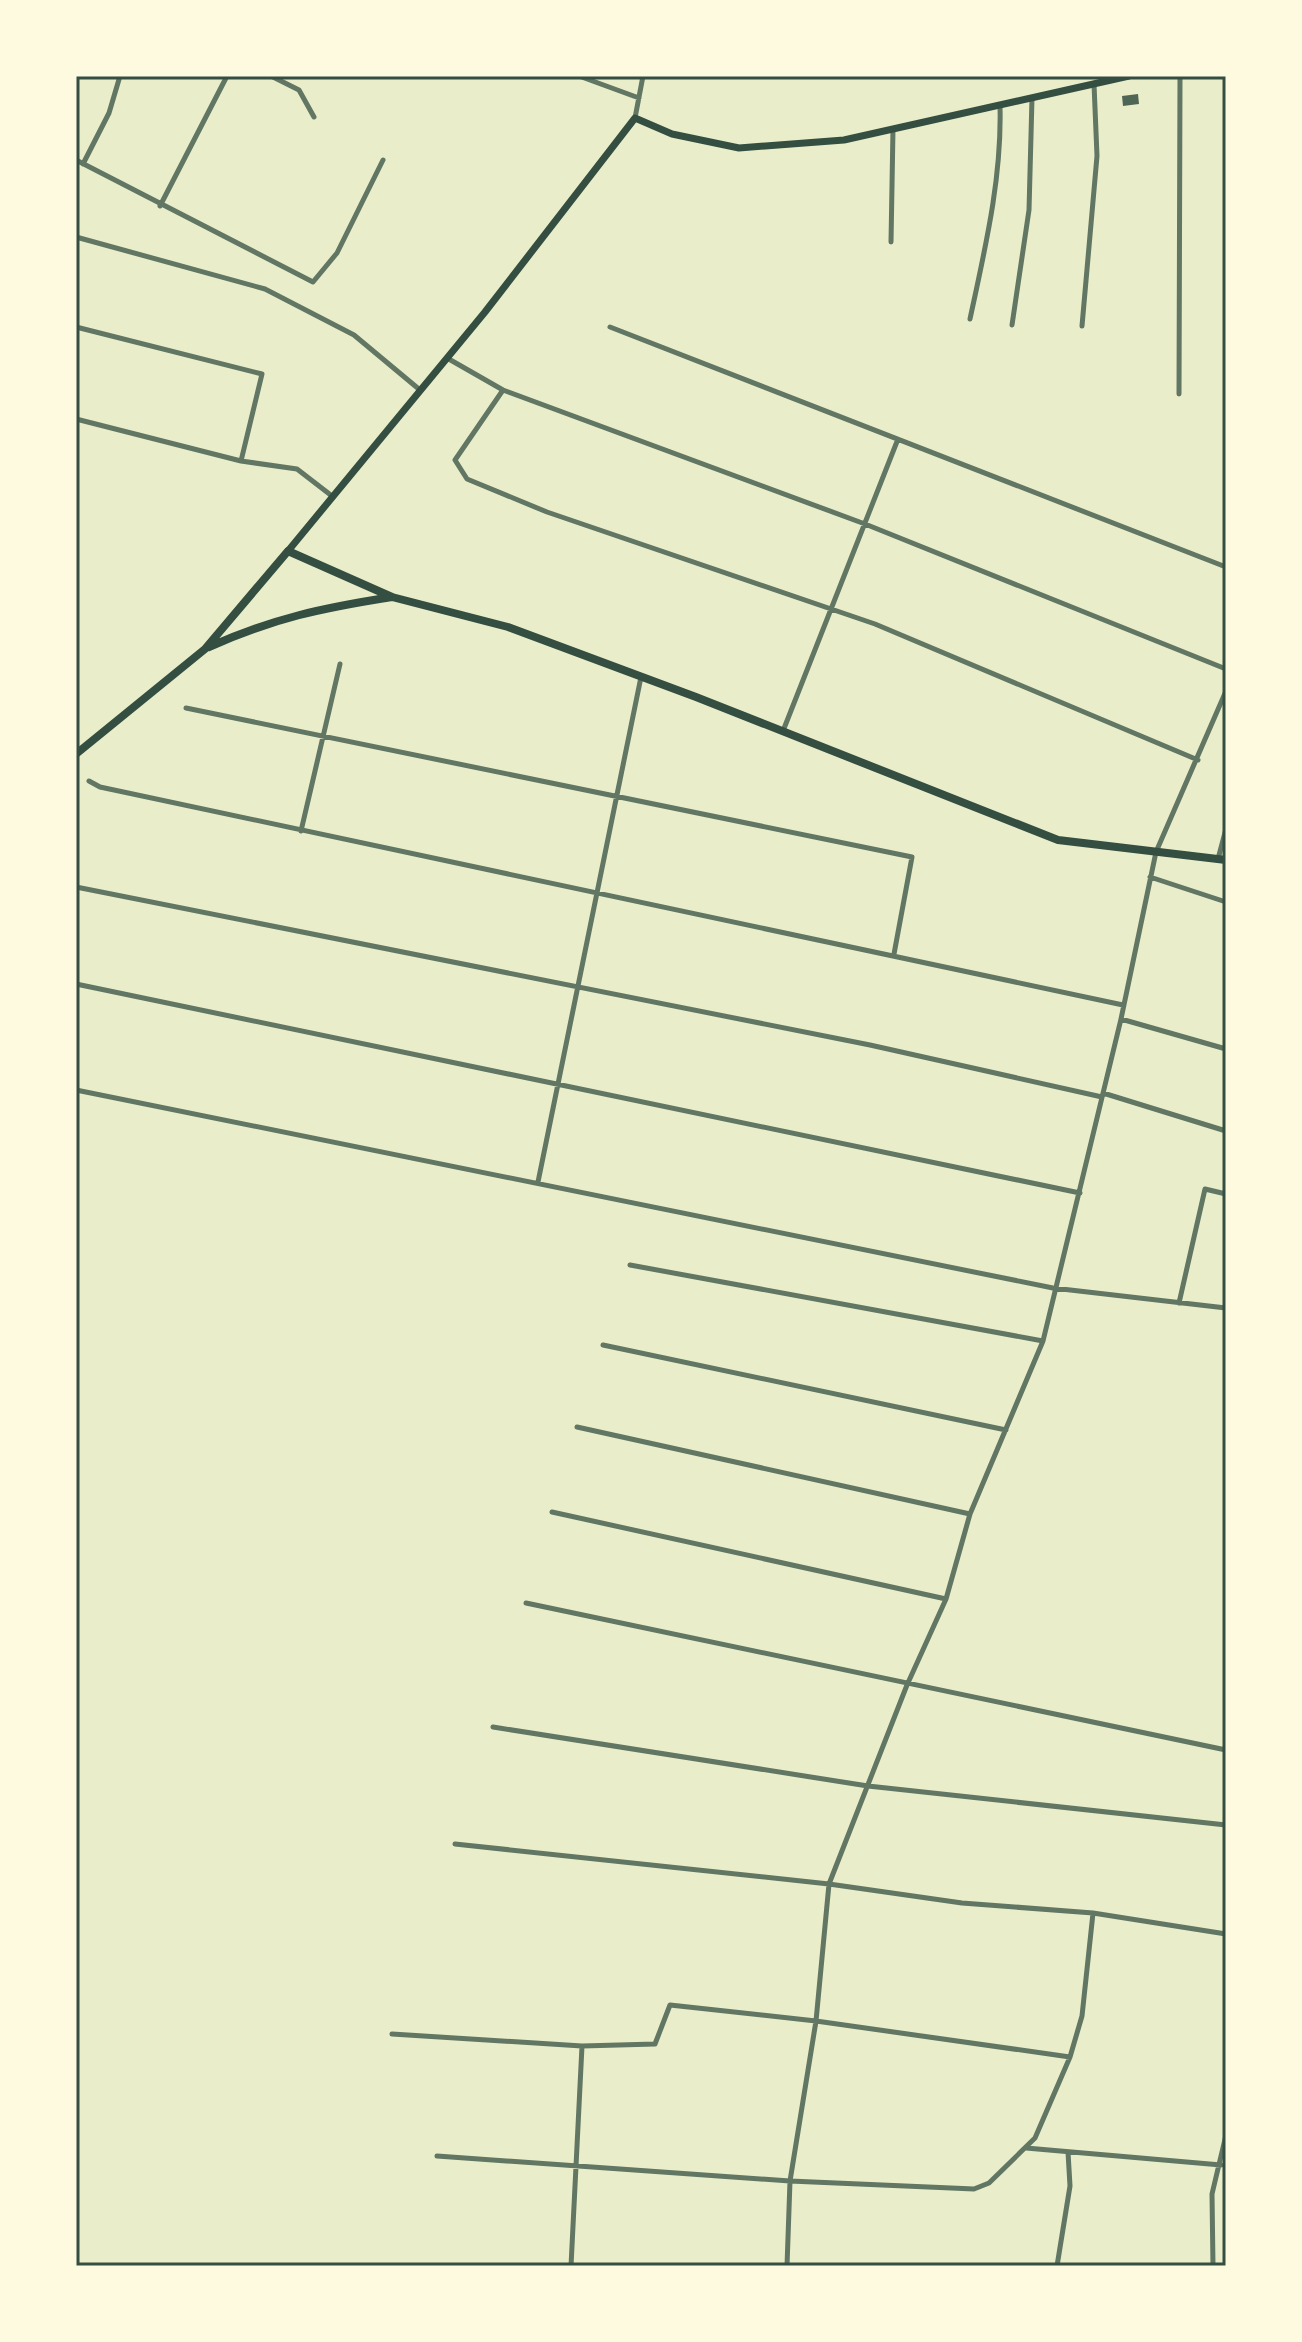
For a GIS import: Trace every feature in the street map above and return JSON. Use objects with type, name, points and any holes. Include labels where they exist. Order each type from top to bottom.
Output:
[{"type":"main road","points":[[76,754],[205,649],[447,358],[635,118],[672,134],[739,148],[844,140],[1129,76]]},
{"type":"main road","points":[[288,551],[392,597],[508,627],[641,676],[1058,840],[1222,860]]},
{"type":"main road","points":[[205,649],[264,623],[311,609],[392,597]]},
{"type":"street","points":[[83,164],[109,113],[120,76]]},
{"type":"street","points":[[160,206],[227,76]]},
{"type":"street","points":[[271,76],[299,90],[314,117]]},
{"type":"street","points":[[579,76],[639,98]]},
{"type":"street","points":[[635,118],[643,76]]},
{"type":"street","points":[[1179,394],[1180,76]]},
{"type":"street","points":[[1082,326],[1097,156],[1094,84]]},
{"type":"street","points":[[1012,325],[1029,210],[1032,98]]},
{"type":"street","points":[[970,319],[989,229],[1001,137],[1000,106]]},
{"type":"street","points":[[891,242],[893,129]]},
{"type":"street","points":[[76,160],[160,206],[313,282],[337,253],[383,160]]},
{"type":"street","points":[[76,237],[265,289],[354,335],[420,390]]},
{"type":"street","points":[[76,327],[262,374],[241,461]]},
{"type":"street","points":[[610,327],[1226,567]]},
{"type":"street","points":[[447,358],[503,390],[865,524],[1226,669]]},
{"type":"street","points":[[503,390],[455,460],[467,479],[547,512],[830,607],[1198,760]]},
{"type":"street","points":[[76,419],[241,461],[297,469],[332,496]]},
{"type":"street","points":[[783,731],[898,439]]},
{"type":"street","points":[[301,831],[340,664]]},
{"type":"street","points":[[538,1182],[641,676]]},
{"type":"street","points":[[787,2266],[790,2181],[816,2021],[829,1884],[907,1685],[946,1599],[970,1514],[1043,1341],[1053,1288],[1080,1193],[1121,1019],[1156,852],[1226,691]]},
{"type":"street","points":[[186,708],[912,857],[894,954]]},
{"type":"street","points":[[89,781],[100,787],[301,831],[597,895],[894,954],[1123,1005]]},
{"type":"street","points":[[1222,860],[1226,829]]},
{"type":"street","points":[[1150,877],[1226,902]]},
{"type":"street","points":[[76,887],[870,1045],[1103,1095],[1226,1131]]},
{"type":"street","points":[[76,984],[1080,1193]]},
{"type":"street","points":[[1121,1019],[1226,1049]]},
{"type":"street","points":[[76,1090],[1053,1288],[1226,1308]]},
{"type":"street","points":[[1179,1303],[1205,1189],[1226,1194]]},
{"type":"street","points":[[630,1265],[1043,1341]]},
{"type":"street","points":[[603,1345],[1006,1430]]},
{"type":"street","points":[[577,1427],[970,1514]]},
{"type":"street","points":[[552,1512],[946,1599]]},
{"type":"street","points":[[526,1603],[1226,1750]]},
{"type":"street","points":[[493,1727],[868,1786],[1226,1825]]},
{"type":"street","points":[[455,1844],[829,1884],[962,1903],[1093,1913],[1226,1934]]},
{"type":"street","points":[[437,2156],[790,2181],[974,2189],[989,2183],[1035,2138],[1070,2057],[1082,2016],[1093,1913]]},
{"type":"street","points":[[392,2034],[582,2046],[655,2044],[670,2005],[816,2021],[1070,2057]]},
{"type":"street","points":[[571,2266],[582,2046]]},
{"type":"street","points":[[1213,2266],[1212,2194],[1226,2135]]},
{"type":"street","points":[[1025,2148],[1221,2165]]},
{"type":"street","points":[[1057,2266],[1070,2186],[1068,2152]]},
{"type":"building","points":[[1138,94],[1139,104],[1123,106],[1122,96]]}]
